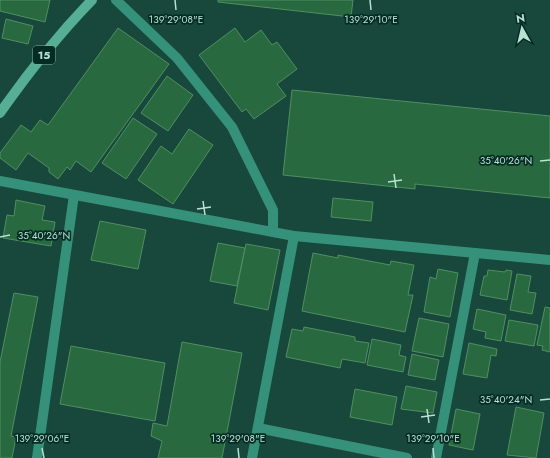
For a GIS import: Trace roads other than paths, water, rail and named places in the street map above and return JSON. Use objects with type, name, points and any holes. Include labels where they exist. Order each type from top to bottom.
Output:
[{"type":"main road","name":"15","points":[[0,113],[19,86],[51,46],[92,0]]},
{"type":"street","points":[[116,0],[176,58],[232,127],[273,210],[273,232]]},
{"type":"street","points":[[0,181],[294,236],[550,260]]},
{"type":"street","points":[[37,458],[74,194]]},
{"type":"street","points":[[252,458],[294,236]]},
{"type":"street","points":[[436,458],[476,253]]},
{"type":"street","points":[[258,428],[407,458]]}]
